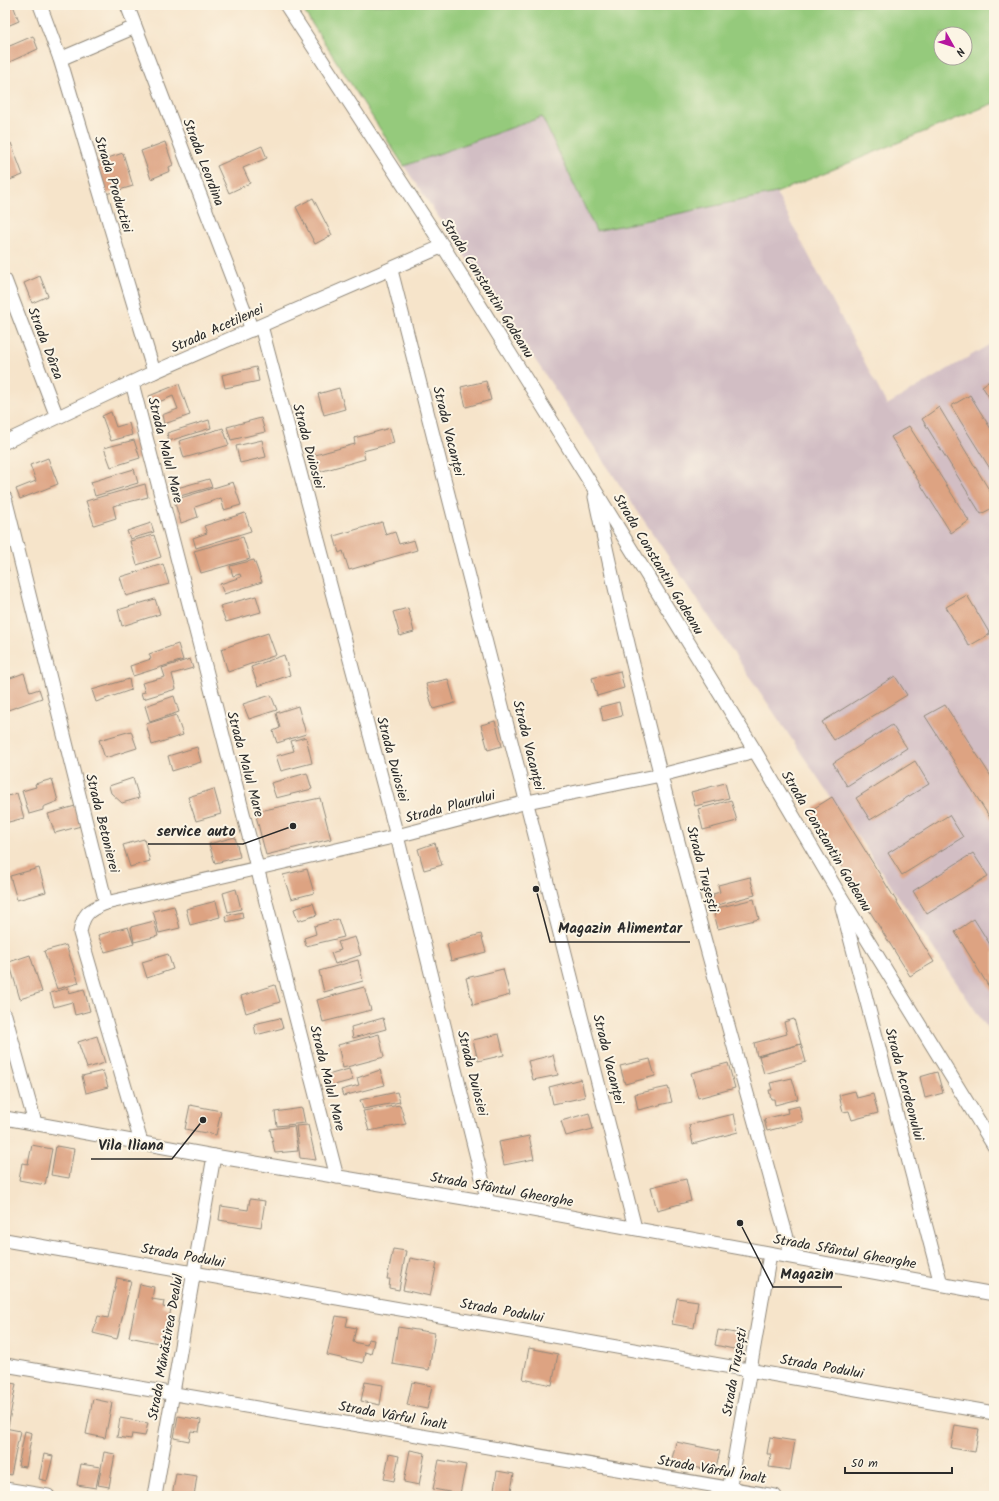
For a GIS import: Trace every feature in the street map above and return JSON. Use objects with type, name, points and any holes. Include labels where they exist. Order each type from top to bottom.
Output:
[{"type":"street","name":"Strada Productiei","points":[[40,5],[60,59],[154,372]]},
{"type":"street","name":"Strada Leordina","points":[[127,5],[256,328]]},
{"type":"street","name":"Strada Constantin Godeanu","points":[[286,5],[443,246],[593,487],[755,751],[838,892],[994,1146]]},
{"type":"street","points":[[60,59],[135,27]]},
{"type":"street","name":"Strada Acetilenei","points":[[5,442],[154,372],[391,270],[443,246]]},
{"type":"street","name":"Strada Vacanței","points":[[391,270],[635,1228]]},
{"type":"street","name":"Strada Dârza","points":[[5,280],[57,418]]},
{"type":"street","name":"Strada Duiosiei","points":[[256,328],[397,836],[488,1202]]},
{"type":"street","name":"Strada Malul Mare","points":[[132,383],[336,1177]]},
{"type":"street","name":"Strada Trușești","points":[[593,487],[610,565],[661,775],[792,1256]]},
{"type":"street","name":"Strada Betonierei","points":[[5,498],[106,903]]},
{"type":"street","name":"Strada Plaurului","points":[[106,903],[397,836],[527,802],[661,775],[755,751]]},
{"type":"street","name":"Strada Acordeonului","points":[[838,892],[941,1284]]},
{"type":"street","points":[[106,903],[85,914],[80,933],[141,1142]]},
{"type":"street","points":[[5,1015],[35,1123]]},
{"type":"street","name":"Strada Sfântul Gheorghe","points":[[5,1118],[214,1156],[635,1228],[994,1294]]},
{"type":"street","name":"Strada Mănăstirea Dealul","points":[[155,1496],[214,1156]]},
{"type":"street","name":"Strada Podului","points":[[5,1240],[751,1369],[994,1413]]},
{"type":"street","name":"Strada Trușești","points":[[729,1492],[770,1254]]},
{"type":"street","name":"Strada Vârful Înalt","points":[[5,1365],[729,1492],[776,1496]]},
{"type":"street","points":[[5,1489],[48,1496]]},
{"type":"shaded area","points":[[542,116],[596,231],[776,193],[887,405],[994,342],[994,1038],[404,166]]},
{"type":"green space","points":[[300,5],[994,5],[994,103],[776,193],[596,231],[542,117],[404,166]]},
{"type":"building","points":[[5,5],[13,5],[19,21],[5,27]]},
{"type":"building","points":[[33,36],[38,49],[5,64],[5,48]]},
{"type":"building","points":[[165,142],[173,165],[169,167],[170,171],[151,179],[141,151]]},
{"type":"building","points":[[11,143],[23,175],[7,181],[5,174],[5,145]]},
{"type":"building","points":[[262,146],[267,158],[243,168],[250,183],[229,193],[217,166]]},
{"type":"building","points":[[123,153],[133,186],[106,194],[96,162]]},
{"type":"building","points":[[313,198],[332,235],[315,244],[296,207]]},
{"type":"building","points":[[40,276],[48,296],[32,303],[24,283]]},
{"type":"building","points":[[256,367],[259,381],[225,388],[222,375]]},
{"type":"building","points":[[994,378],[994,405],[982,386]]},
{"type":"building","points":[[486,381],[491,400],[466,407],[461,387]]},
{"type":"building","points":[[179,384],[190,415],[164,424],[162,415],[178,409],[173,396],[152,405],[149,396]]},
{"type":"building","points":[[339,388],[345,409],[324,415],[318,394]]},
{"type":"building","points":[[970,395],[994,434],[994,475],[951,406]]},
{"type":"building","points":[[939,407],[994,498],[994,507],[981,514],[922,419]]},
{"type":"building","points":[[111,412],[116,427],[129,423],[132,435],[111,441],[102,416]]},
{"type":"building","points":[[261,418],[265,432],[231,440],[227,427]]},
{"type":"building","points":[[209,420],[211,428],[169,441],[167,433]]},
{"type":"building","points":[[909,426],[969,521],[951,533],[891,437]]},
{"type":"building","points":[[223,428],[229,445],[184,458],[179,441]]},
{"type":"building","points":[[390,428],[394,443],[363,451],[365,459],[312,474],[308,457],[355,444],[354,438]]},
{"type":"building","points":[[134,440],[140,458],[111,467],[104,448]]},
{"type":"building","points":[[262,440],[266,457],[240,463],[236,446]]},
{"type":"building","points":[[48,458],[58,484],[20,499],[16,489],[36,481],[30,465]]},
{"type":"building","points":[[134,469],[138,483],[95,496],[91,482]]},
{"type":"building","points":[[209,479],[212,487],[180,496],[177,488]]},
{"type":"building","points":[[233,482],[241,505],[224,510],[221,498],[195,507],[198,517],[181,523],[174,500]]},
{"type":"building","points":[[145,484],[148,497],[113,506],[116,518],[94,525],[86,501]]},
{"type":"building","points":[[245,513],[251,531],[196,548],[193,538],[207,533],[204,526]]},
{"type":"building","points":[[382,522],[386,535],[395,532],[399,544],[414,540],[417,550],[349,570],[343,551],[339,553],[334,536]]},
{"type":"building","points":[[151,523],[154,532],[130,539],[127,531]]},
{"type":"building","points":[[154,535],[161,557],[137,565],[130,541]]},
{"type":"building","points":[[243,537],[250,559],[201,573],[194,551]]},
{"type":"building","points":[[5,560],[9,571],[5,572]]},
{"type":"building","points":[[254,560],[262,582],[224,594],[220,584],[241,577],[240,574],[233,576],[230,566]]},
{"type":"building","points":[[163,564],[169,584],[126,596],[120,577]]},
{"type":"building","points":[[967,595],[990,634],[969,646],[946,607]]},
{"type":"building","points":[[256,596],[261,612],[226,622],[220,606]]},
{"type":"building","points":[[155,599],[160,614],[122,626],[118,610]]},
{"type":"building","points":[[408,608],[414,632],[400,636],[393,612]]},
{"type":"building","points":[[268,633],[276,655],[228,672],[221,649]]},
{"type":"building","points":[[178,644],[183,660],[133,676],[130,666],[151,659],[149,654]]},
{"type":"building","points":[[284,655],[290,675],[258,686],[251,667]]},
{"type":"building","points":[[190,659],[193,668],[172,674],[176,689],[143,699],[141,693],[145,692],[142,683],[165,677],[162,668]]},
{"type":"building","points":[[620,671],[624,688],[597,696],[592,678]]},
{"type":"building","points":[[24,673],[30,692],[39,689],[42,698],[5,711],[5,699],[7,698],[5,691],[5,680]]},
{"type":"building","points":[[895,676],[907,695],[834,740],[822,722]]},
{"type":"building","points":[[129,679],[131,690],[96,702],[92,690]]},
{"type":"building","points":[[448,679],[455,703],[433,709],[426,684]]},
{"type":"building","points":[[271,695],[277,710],[249,719],[243,704]]},
{"type":"building","points":[[174,696],[179,712],[150,722],[145,706]]},
{"type":"building","points":[[619,702],[622,716],[603,721],[600,707]]},
{"type":"building","points":[[945,705],[994,781],[994,824],[925,716]]},
{"type":"building","points":[[298,706],[306,734],[277,743],[273,731],[280,728],[276,713]]},
{"type":"building","points":[[176,715],[183,735],[152,745],[146,724]]},
{"type":"building","points":[[495,721],[502,746],[488,750],[481,725]]},
{"type":"building","points":[[892,725],[907,748],[847,786],[833,763]]},
{"type":"building","points":[[131,731],[137,748],[105,758],[99,740]]},
{"type":"building","points":[[306,737],[312,763],[281,771],[276,756],[294,751],[291,741]]},
{"type":"building","points":[[197,747],[201,762],[172,771],[168,756]]},
{"type":"building","points":[[915,761],[929,784],[870,820],[856,798]]},
{"type":"building","points":[[307,773],[312,789],[276,798],[271,783]]},
{"type":"building","points":[[133,778],[139,798],[122,803],[111,793],[109,786]]},
{"type":"building","points":[[52,779],[58,801],[43,807],[43,810],[29,814],[22,791],[36,787],[35,784]]},
{"type":"building","points":[[725,783],[729,798],[695,806],[691,792]]},
{"type":"building","points":[[214,789],[221,814],[196,821],[188,797]]},
{"type":"building","points":[[17,793],[24,818],[5,823],[5,797]]},
{"type":"building","points":[[832,797],[934,962],[910,976],[808,812]]},
{"type":"building","points":[[320,798],[331,839],[266,855],[255,812]]},
{"type":"building","points":[[731,800],[737,821],[703,830],[698,809]]},
{"type":"building","points":[[75,806],[81,826],[55,833],[48,814]]},
{"type":"building","points":[[949,815],[963,837],[902,875],[888,853]]},
{"type":"building","points":[[235,837],[240,857],[215,863],[209,844]]},
{"type":"building","points":[[144,839],[150,861],[130,867],[123,845]]},
{"type":"building","points":[[435,843],[442,865],[424,870],[418,849]]},
{"type":"building","points":[[973,853],[988,876],[927,914],[913,891]]},
{"type":"building","points":[[39,868],[46,892],[17,900],[10,876]]},
{"type":"building","points":[[307,869],[314,893],[291,899],[283,875]]},
{"type":"building","points":[[750,877],[755,895],[710,907],[708,899],[714,897],[713,894],[720,892],[718,885]]},
{"type":"building","points":[[236,889],[241,909],[228,912],[223,893]]},
{"type":"building","points":[[754,899],[759,919],[718,929],[713,909]]},
{"type":"building","points":[[216,901],[220,917],[190,925],[186,909]]},
{"type":"building","points":[[313,903],[317,915],[298,921],[294,909]]},
{"type":"building","points":[[174,906],[180,928],[159,933],[153,911]]},
{"type":"building","points":[[242,912],[243,918],[227,922],[225,916]]},
{"type":"building","points":[[338,919],[344,937],[306,946],[304,938],[316,934],[314,926]]},
{"type":"building","points":[[974,919],[994,951],[994,995],[955,932]]},
{"type":"building","points":[[154,921],[158,936],[134,942],[131,927]]},
{"type":"building","points":[[128,927],[134,944],[105,952],[98,935]]},
{"type":"building","points":[[481,934],[486,952],[451,961],[447,944]]},
{"type":"building","points":[[355,937],[361,955],[335,964],[331,953],[341,950],[338,942]]},
{"type":"building","points":[[66,945],[79,983],[57,989],[44,951]]},
{"type":"building","points":[[168,954],[173,969],[147,978],[142,962]]},
{"type":"building","points":[[30,955],[42,992],[20,999],[9,962]]},
{"type":"building","points":[[358,960],[363,981],[324,992],[319,971]]},
{"type":"building","points":[[503,969],[510,995],[473,1005],[466,978]]},
{"type":"building","points":[[275,985],[280,1002],[246,1013],[241,996]]},
{"type":"building","points":[[364,987],[371,1010],[323,1022],[317,1000]]},
{"type":"building","points":[[68,988],[69,993],[84,989],[90,1011],[75,1015],[72,1002],[54,1007],[50,993]]},
{"type":"building","points":[[280,1018],[283,1028],[256,1035],[254,1024]]},
{"type":"building","points":[[383,1018],[386,1029],[353,1038],[351,1027]]},
{"type":"building","points":[[794,1019],[801,1044],[757,1056],[754,1043],[787,1034],[784,1022]]},
{"type":"building","points":[[379,1034],[384,1057],[343,1068],[338,1045]]},
{"type":"building","points":[[499,1034],[504,1055],[478,1061],[473,1040]]},
{"type":"building","points":[[97,1036],[105,1063],[87,1068],[78,1042]]},
{"type":"building","points":[[801,1044],[806,1062],[764,1074],[759,1056]]},
{"type":"building","points":[[553,1055],[558,1075],[533,1080],[528,1061]]},
{"type":"building","points":[[650,1059],[655,1076],[625,1084],[620,1066]]},
{"type":"building","points":[[728,1063],[735,1088],[698,1098],[691,1073]]},
{"type":"building","points":[[349,1069],[353,1080],[327,1087],[324,1076]]},
{"type":"building","points":[[380,1070],[385,1085],[343,1096],[341,1090],[359,1085],[357,1078]]},
{"type":"building","points":[[103,1071],[108,1087],[86,1093],[82,1076]]},
{"type":"building","points":[[937,1072],[943,1093],[925,1098],[920,1077]]},
{"type":"building","points":[[792,1078],[798,1099],[775,1105],[774,1099],[771,1099],[769,1090],[772,1090],[770,1083]]},
{"type":"building","points":[[581,1079],[585,1097],[553,1104],[549,1087]]},
{"type":"building","points":[[668,1087],[672,1102],[638,1110],[635,1094]]},
{"type":"building","points":[[855,1091],[857,1098],[873,1094],[878,1113],[852,1120],[849,1111],[843,1112],[839,1095]]},
{"type":"building","points":[[397,1092],[400,1102],[363,1109],[360,1100]]},
{"type":"building","points":[[190,1105],[221,1111],[216,1135],[185,1129]]},
{"type":"building","points":[[400,1105],[406,1124],[369,1131],[363,1111]]},
{"type":"building","points":[[799,1106],[803,1122],[767,1131],[764,1119],[788,1113],[787,1109]]},
{"type":"building","points":[[302,1108],[305,1123],[277,1126],[275,1112]]},
{"type":"building","points":[[589,1113],[593,1129],[566,1136],[561,1121]]},
{"type":"building","points":[[734,1114],[738,1132],[693,1144],[689,1125]]},
{"type":"building","points":[[308,1125],[316,1160],[300,1158],[296,1126]]},
{"type":"building","points":[[294,1126],[298,1151],[275,1153],[270,1129]]},
{"type":"building","points":[[529,1136],[534,1159],[504,1165],[499,1142]]},
{"type":"building","points":[[32,1145],[52,1149],[45,1185],[19,1180],[22,1163],[28,1164]]},
{"type":"building","points":[[56,1146],[74,1149],[69,1178],[51,1175]]},
{"type":"building","points":[[686,1179],[691,1201],[657,1210],[651,1187]]},
{"type":"building","points":[[250,1199],[265,1201],[261,1227],[219,1220],[221,1206],[248,1210]]},
{"type":"building","points":[[393,1249],[406,1251],[399,1290],[389,1288],[390,1279],[387,1279]]},
{"type":"building","points":[[410,1258],[437,1263],[430,1296],[403,1290]]},
{"type":"building","points":[[117,1278],[131,1281],[117,1339],[93,1333],[98,1316],[108,1318]]},
{"type":"building","points":[[140,1284],[154,1287],[152,1299],[164,1301],[163,1307],[171,1309],[163,1344],[129,1337]]},
{"type":"building","points":[[677,1298],[698,1301],[694,1328],[672,1324]]},
{"type":"building","points":[[336,1316],[348,1318],[346,1326],[356,1328],[353,1342],[367,1345],[368,1339],[374,1340],[371,1354],[365,1352],[363,1363],[327,1355]]},
{"type":"building","points":[[398,1327],[435,1333],[429,1370],[392,1364]]},
{"type":"building","points":[[718,1330],[741,1334],[738,1350],[715,1345]]},
{"type":"building","points":[[529,1348],[558,1354],[552,1385],[523,1379]]},
{"type":"building","points":[[5,1382],[16,1384],[8,1427],[5,1427]]},
{"type":"building","points":[[365,1382],[383,1385],[380,1405],[361,1401]]},
{"type":"building","points":[[412,1382],[432,1386],[427,1409],[407,1405]]},
{"type":"building","points":[[93,1399],[112,1403],[105,1438],[86,1434]]},
{"type":"building","points":[[178,1416],[201,1420],[199,1432],[191,1431],[189,1441],[174,1438]]},
{"type":"building","points":[[120,1418],[148,1423],[145,1436],[132,1434],[131,1439],[117,1437]]},
{"type":"building","points":[[955,1425],[979,1429],[975,1452],[951,1448]]},
{"type":"building","points":[[5,1428],[20,1431],[11,1475],[5,1473]]},
{"type":"building","points":[[25,1431],[32,1433],[26,1467],[18,1466]]},
{"type":"building","points":[[770,1437],[795,1441],[790,1470],[769,1467],[771,1454],[767,1454]]},
{"type":"building","points":[[676,1442],[720,1451],[715,1471],[671,1463]]},
{"type":"building","points":[[410,1450],[425,1453],[419,1485],[404,1482]]},
{"type":"building","points":[[104,1452],[115,1454],[109,1487],[98,1485]]},
{"type":"building","points":[[44,1454],[53,1456],[47,1481],[39,1479]]},
{"type":"building","points":[[389,1454],[399,1456],[394,1481],[384,1479]]},
{"type":"building","points":[[439,1460],[466,1465],[460,1494],[433,1489]]},
{"type":"building","points":[[81,1464],[100,1467],[96,1488],[77,1485]]},
{"type":"building","points":[[497,1471],[514,1474],[510,1496],[493,1496]]},
{"type":"building","points":[[176,1473],[197,1476],[194,1496],[172,1496]]},
{"type":"place","name":"service auto","points":[[293,826]]},
{"type":"place","name":"Magazin Alimentar","points":[[536,889]]},
{"type":"place","name":"Vila Iliana","points":[[203,1120]]},
{"type":"place","name":"Magazin","points":[[740,1223]]}]
